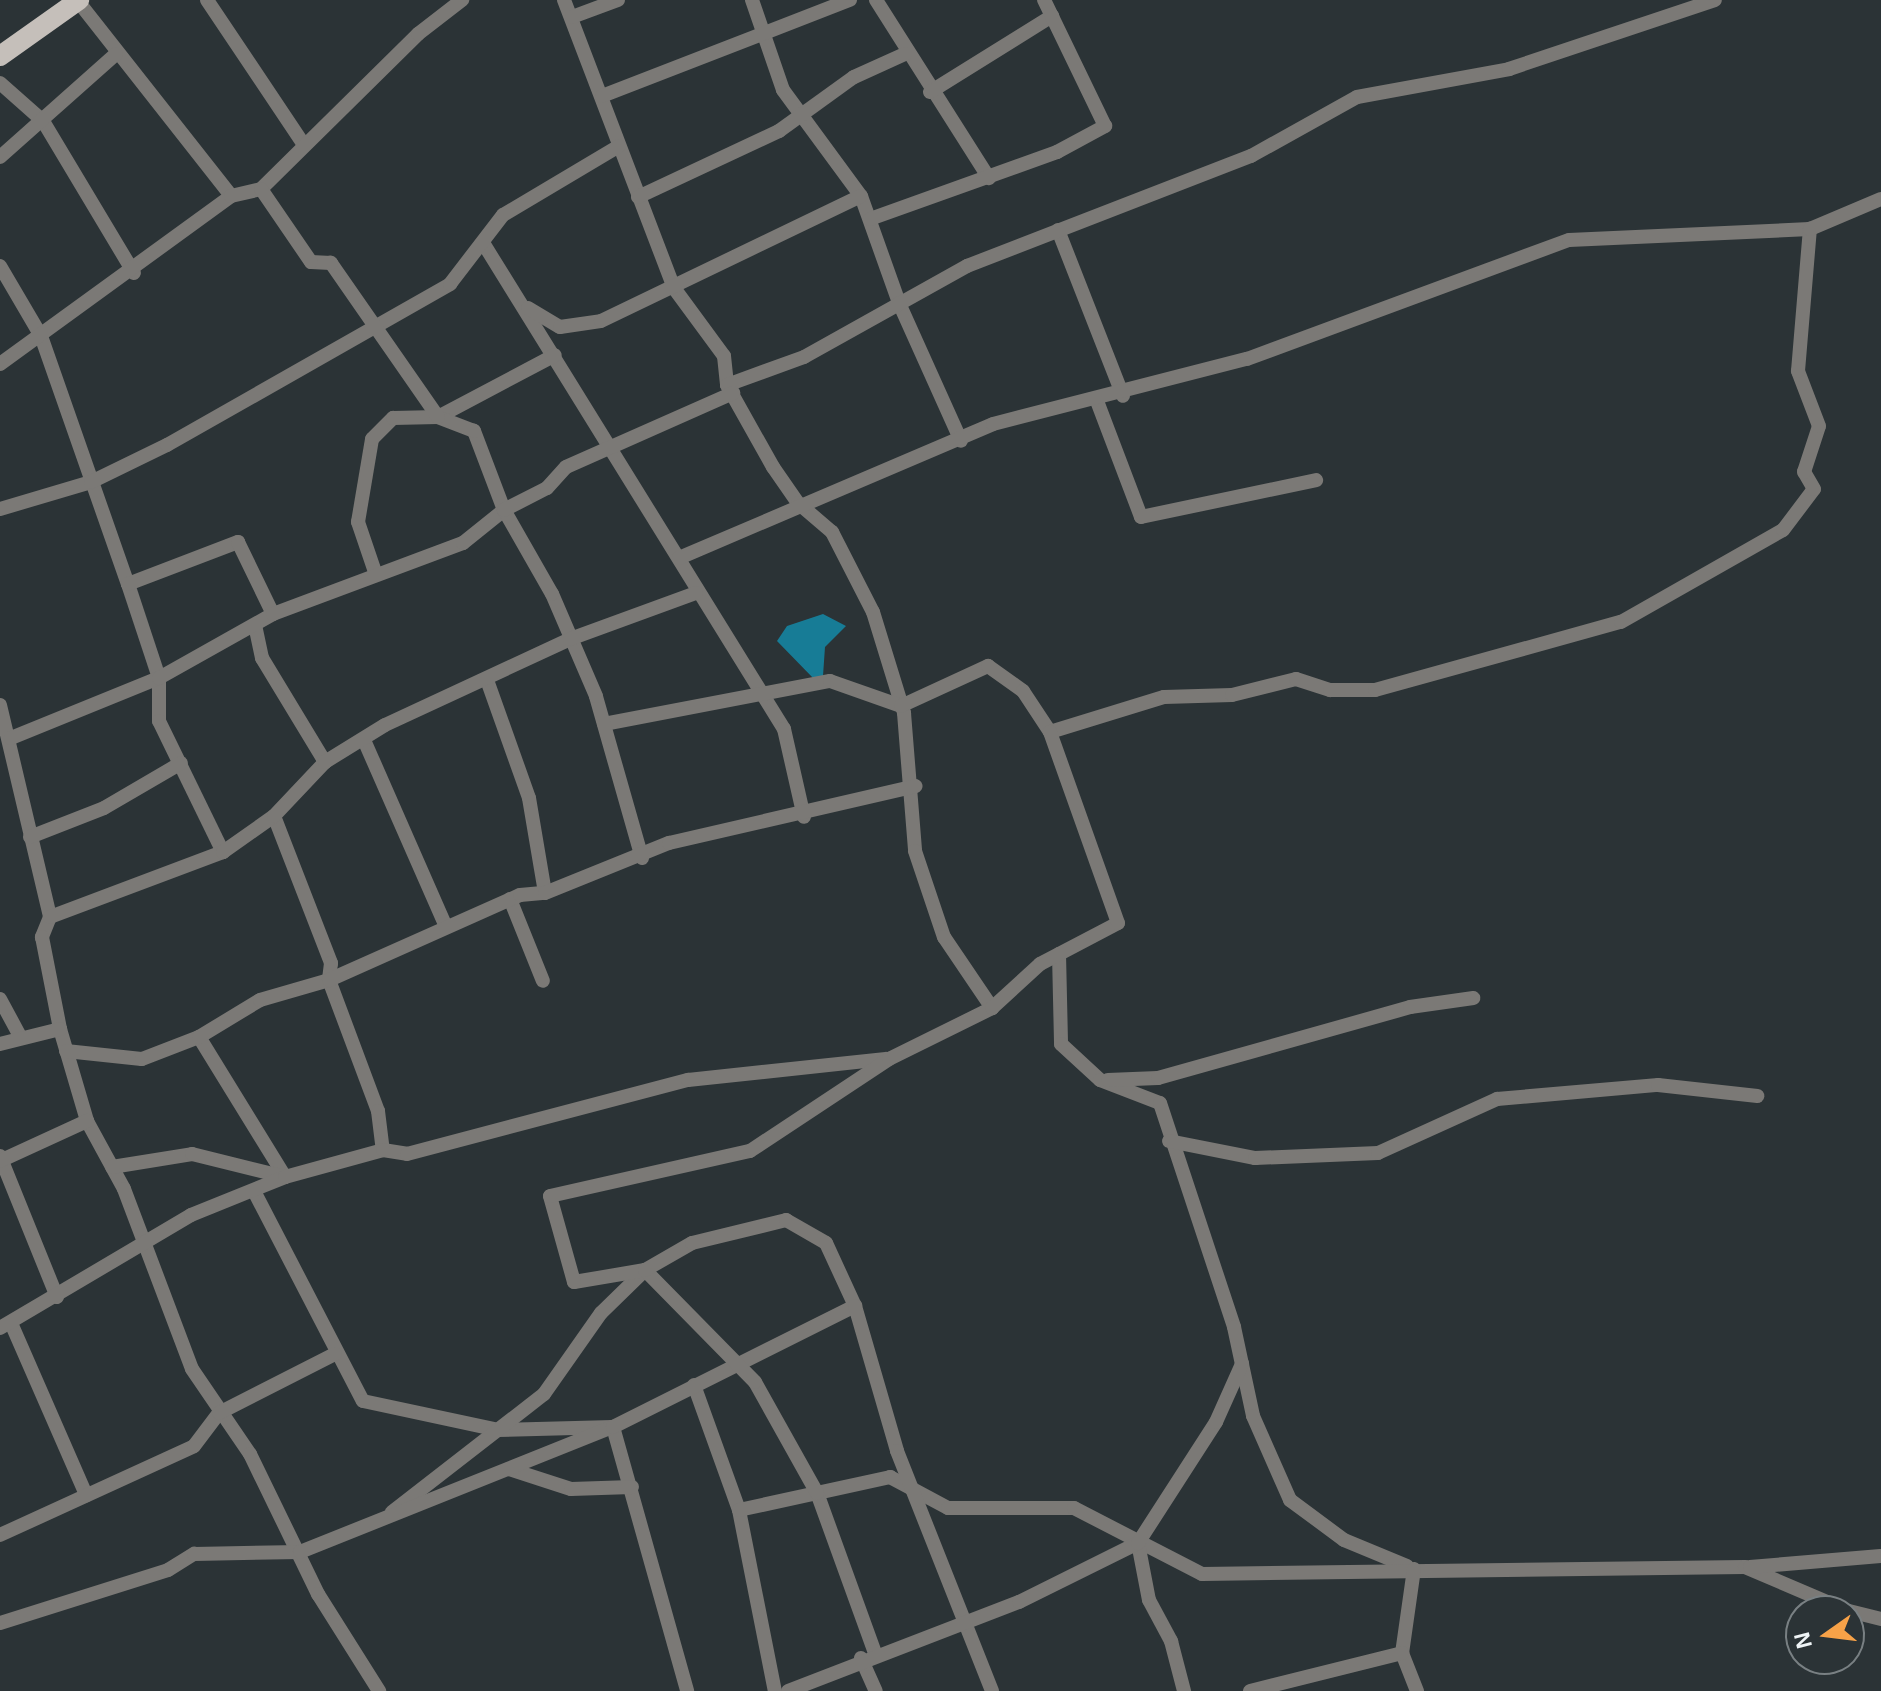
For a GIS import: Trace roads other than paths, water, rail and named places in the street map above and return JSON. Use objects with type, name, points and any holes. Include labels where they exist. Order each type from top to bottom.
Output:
[{"type":"main road","points":[[0,56],[78,0]]},
{"type":"street","points":[[78,0],[116,54],[231,196]]},
{"type":"street","points":[[207,0],[304,145]]},
{"type":"street","points":[[0,364],[134,273],[231,196],[261,189],[304,145],[462,0]]},
{"type":"street","points":[[564,0],[674,288],[724,356],[730,389],[798,503],[832,532],[873,612],[901,706],[915,786],[915,851],[944,937],[992,1008]]},
{"type":"street","points":[[572,17],[618,0]]},
{"type":"street","points":[[752,0],[783,90],[861,196],[899,303],[961,441]]},
{"type":"street","points":[[602,96],[766,37],[850,0]]},
{"type":"street","points":[[876,0],[905,54],[989,178]]},
{"type":"street","points":[[870,219],[989,178],[1105,126],[1044,0]]},
{"type":"street","points":[[11,738],[159,678],[273,614],[375,572],[463,543],[504,510],[611,446],[804,357],[899,303],[1058,230],[1251,156],[1357,97],[1509,69],[1715,0]]},
{"type":"street","points":[[930,92],[1052,16]]},
{"type":"street","points":[[0,157],[116,54]]},
{"type":"street","points":[[638,197],[805,116],[854,77],[905,54]]},
{"type":"street","points":[[0,83],[43,121],[134,273]]},
{"type":"street","points":[[0,509],[91,482],[450,284],[485,246],[503,215],[619,146]]},
{"type":"street","points":[[261,189],[311,262],[331,263],[371,330],[438,417]]},
{"type":"street","points":[[524,306],[560,327],[601,321],[861,196]]},
{"type":"street","points":[[679,558],[798,503],[961,441],[993,424],[1123,396],[1247,359],[1569,240],[1810,229],[1881,199]]},
{"type":"street","points":[[1050,732],[1164,697],[1232,695],[1296,679],[1330,690],[1375,690],[1446,672],[1621,622],[1783,530],[1814,489],[1804,472],[1819,426],[1798,371],[1810,229]]},
{"type":"street","points":[[1058,230],[1123,396]]},
{"type":"street","points":[[485,246],[611,446],[757,692],[784,729],[804,817]]},
{"type":"street","points":[[0,266],[41,336],[159,678],[159,721],[223,852]]},
{"type":"street","points":[[438,417],[555,355]]},
{"type":"street","points":[[1097,401],[1141,517],[1316,480]]},
{"type":"street","points":[[375,572],[357,513],[372,439],[393,418],[438,417],[474,431],[504,510],[570,639],[604,724],[642,858]]},
{"type":"street","points":[[128,584],[238,542],[273,614]]},
{"type":"street","points":[[50,917],[223,852],[274,816],[325,762],[364,740],[570,639],[696,593]]},
{"type":"street","points":[[255,625],[262,658],[325,762]]},
{"type":"street","points":[[604,724],[757,692],[830,681],[901,706],[988,666],[1023,691],[1050,732],[1118,923],[1059,954],[992,1008],[889,1059],[750,1151],[550,1196],[574,1282],[645,1270]]},
{"type":"street","points":[[487,680],[529,798],[545,893]]},
{"type":"street","points":[[0,705],[11,738],[12,773],[50,917],[42,937],[60,1029],[87,1121],[112,1167],[192,1369],[219,1413],[250,1454],[300,1552],[379,1691]]},
{"type":"street","points":[[364,740],[446,927]]},
{"type":"street","points":[[30,837],[104,808],[181,763]]},
{"type":"street","points":[[66,1051],[142,1059],[199,1037],[260,1000],[329,980],[510,899],[545,893],[642,858],[669,843],[804,817],[915,786]]},
{"type":"street","points":[[274,816],[331,963],[329,980],[378,1111],[383,1150]]},
{"type":"street","points":[[510,899],[543,981]]},
{"type":"street","points":[[1059,954],[1061,1044],[1100,1080],[1160,1103],[1169,1141],[1242,1364],[1266,1456],[1290,1500],[1344,1540],[1414,1569]]},
{"type":"street","points":[[1100,1080],[1158,1078],[1410,1007],[1473,998]]},
{"type":"street","points":[[0,999],[21,1038]]},
{"type":"street","points":[[0,1044],[60,1029]]},
{"type":"street","points":[[199,1037],[285,1177]]},
{"type":"street","points":[[86,1495],[6,1325],[145,1247],[191,1215],[255,1193],[285,1177],[383,1150],[407,1154],[688,1080],[889,1059]]},
{"type":"street","points":[[1169,1141],[1255,1158],[1378,1153],[1497,1099],[1658,1085],[1757,1096]]},
{"type":"street","points":[[57,1297],[1,1159],[87,1121]]},
{"type":"street","points":[[112,1167],[192,1154],[285,1177]]},
{"type":"street","points":[[255,1193],[335,1354],[363,1401],[498,1430],[613,1427]]},
{"type":"street","points":[[392,1512],[544,1394],[601,1313],[645,1270],[692,1243],[786,1220],[826,1243],[855,1306],[914,1490],[992,1691]]},
{"type":"street","points":[[645,1270],[755,1382],[817,1493],[876,1691]]},
{"type":"street","points":[[0,1623],[168,1570],[194,1554],[300,1552],[392,1512],[613,1427],[855,1306]]},
{"type":"street","points":[[0,1535],[194,1446],[219,1413],[335,1354]]},
{"type":"street","points":[[788,1691],[868,1656],[1019,1602],[1138,1543],[1216,1422],[1242,1364]]},
{"type":"street","points":[[694,1385],[739,1510],[775,1691]]},
{"type":"street","points":[[613,1427],[687,1691]]},
{"type":"street","points":[[509,1469],[571,1489],[632,1487]]},
{"type":"street","points":[[739,1510],[890,1477],[914,1490],[975,1511],[1074,1508],[1202,1574],[1745,1567],[1881,1556]]},
{"type":"street","points":[[1138,1543],[1149,1600],[1171,1641],[1184,1691]]},
{"type":"street","points":[[1745,1567],[1811,1595]]},
{"type":"street","points":[[1414,1569],[1402,1653],[1417,1691]]},
{"type":"street","points":[[1250,1691],[1402,1653]]},
{"type":"water","points":[[823,614],[846,626],[825,647],[823,676],[813,678],[777,641],[787,626]]}]
